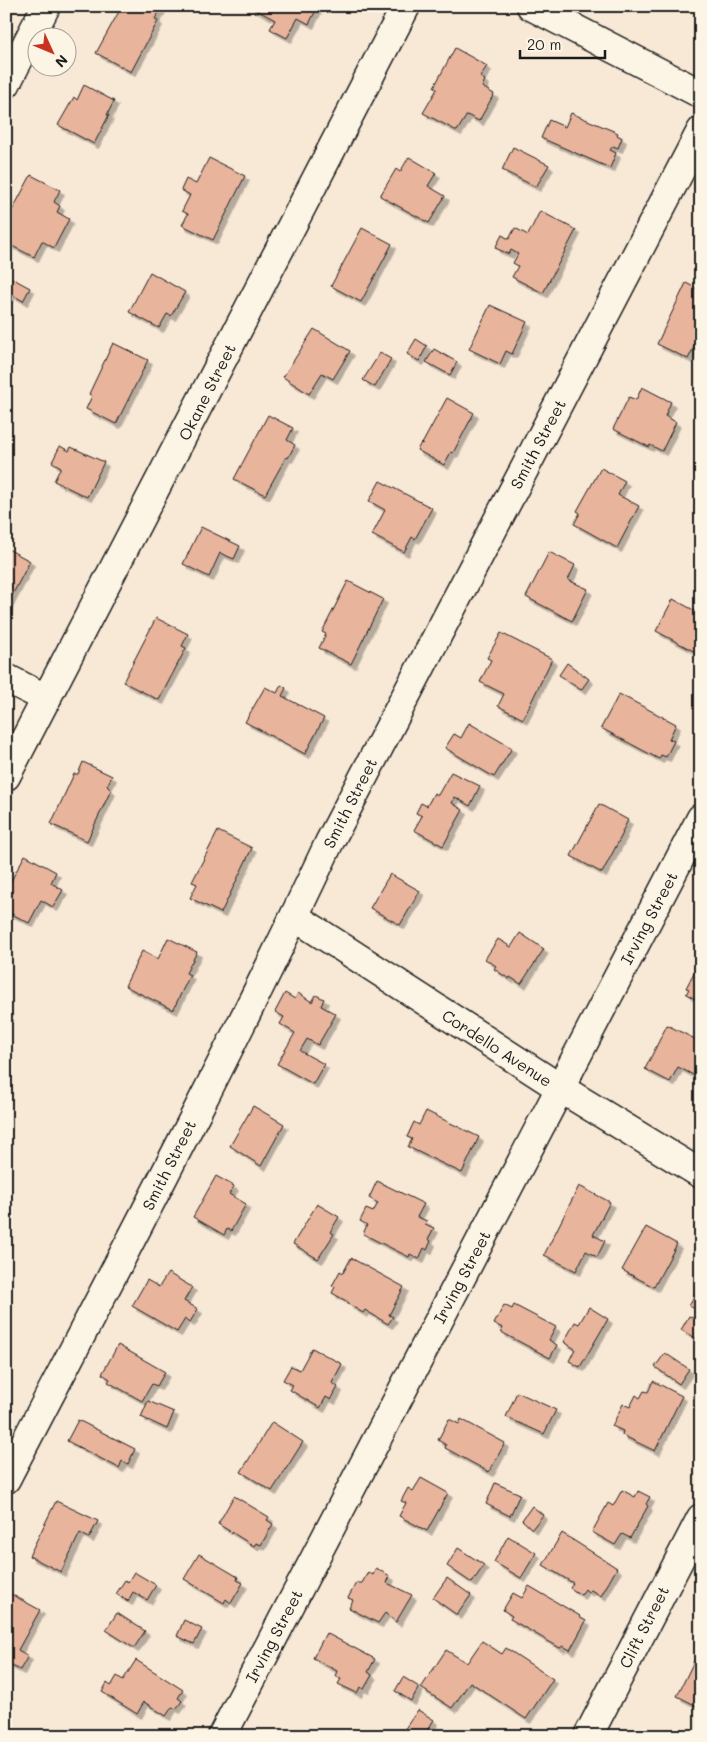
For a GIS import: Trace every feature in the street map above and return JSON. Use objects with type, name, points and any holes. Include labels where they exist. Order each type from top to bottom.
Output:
[{"type":"street","points":[[6,84],[46,6]]},
{"type":"street","name":"Okane Street","points":[[6,776],[406,6]]},
{"type":"street","points":[[531,6],[701,94]]},
{"type":"street","name":"Smith Street","points":[[6,1479],[202,1103],[295,917],[334,834],[701,131]]},
{"type":"street","points":[[6,678],[47,699]]},
{"type":"street","name":"Irving Street","points":[[222,1736],[701,818]]},
{"type":"street","name":"Cordello Avenue","points":[[295,917],[560,1088],[701,1174]]},
{"type":"street","name":"Clift Street","points":[[588,1736],[701,1518]]},
{"type":"building","points":[[122,6],[158,6],[161,8],[155,19],[158,21],[131,72],[96,53]]},
{"type":"building","points":[[249,6],[318,6],[309,24],[298,18],[287,38],[270,29],[275,20]]},
{"type":"building","points":[[455,48],[487,66],[480,77],[485,80],[482,87],[494,94],[479,121],[467,115],[457,131],[423,113],[437,89],[434,87]]},
{"type":"building","points":[[84,85],[114,101],[94,144],[58,125],[74,97],[77,100]]},
{"type":"building","points":[[571,113],[618,133],[617,135],[622,138],[618,148],[613,146],[610,150],[616,153],[610,168],[541,138],[549,120],[565,127]]},
{"type":"building","points":[[513,147],[549,165],[536,187],[502,170]]},
{"type":"building","points":[[409,157],[436,173],[428,186],[445,196],[429,223],[380,196],[396,169],[400,172]]},
{"type":"building","points":[[209,158],[245,176],[213,240],[182,225],[188,214],[182,211],[190,195],[181,190],[186,179],[196,184]]},
{"type":"building","points":[[31,175],[60,190],[54,202],[60,206],[57,212],[69,219],[54,248],[42,241],[34,257],[6,243],[6,222]]},
{"type":"building","points":[[540,211],[576,230],[543,293],[512,277],[518,266],[513,263],[518,254],[511,250],[509,254],[495,248],[502,235],[509,239],[515,228],[528,235]]},
{"type":"building","points":[[362,228],[392,244],[361,302],[331,286]]},
{"type":"building","points":[[150,272],[185,292],[171,316],[167,314],[159,328],[129,312]]},
{"type":"building","points":[[6,275],[30,288],[23,301],[11,294],[6,302]]},
{"type":"building","points":[[686,283],[701,291],[701,337],[699,337],[688,359],[657,344]]},
{"type":"building","points":[[490,305],[527,322],[512,354],[506,351],[500,364],[469,349]]},
{"type":"building","points":[[314,329],[350,351],[333,379],[322,373],[309,394],[283,377]]},
{"type":"building","points":[[416,339],[427,346],[419,361],[407,354]]},
{"type":"building","points":[[113,343],[148,360],[116,424],[86,409],[92,396],[89,394]]},
{"type":"building","points":[[434,349],[457,362],[450,375],[426,362]]},
{"type":"building","points":[[380,353],[391,359],[375,387],[363,380]]},
{"type":"building","points":[[642,387],[671,402],[665,416],[676,422],[662,451],[650,445],[649,447],[613,429],[629,397],[636,400]]},
{"type":"building","points":[[447,398],[474,413],[453,453],[451,452],[444,465],[417,450]]},
{"type":"building","points":[[268,415],[293,428],[287,440],[295,445],[288,458],[286,457],[265,495],[234,479]]},
{"type":"building","points":[[60,446],[69,451],[71,447],[104,462],[87,497],[54,481],[61,467],[52,462]]},
{"type":"building","points":[[601,468],[625,481],[618,495],[639,506],[617,548],[574,524],[580,513],[577,511]]},
{"type":"building","points":[[380,481],[432,508],[415,539],[412,537],[404,552],[372,535],[385,510],[369,501]]},
{"type":"building","points":[[201,527],[240,546],[234,559],[220,553],[209,577],[183,564]]},
{"type":"building","points":[[6,548],[30,561],[6,607]]},
{"type":"building","points":[[549,552],[575,565],[568,580],[588,589],[572,621],[526,597]]},
{"type":"building","points":[[348,581],[383,599],[351,664],[319,648],[326,634],[322,632]]},
{"type":"building","points":[[673,599],[701,614],[701,655],[656,631]]},
{"type":"building","points":[[156,618],[188,634],[182,646],[186,648],[159,700],[123,682]]},
{"type":"building","points":[[501,633],[552,659],[523,719],[498,706],[504,694],[480,682],[491,660],[487,658]]},
{"type":"building","points":[[567,663],[589,679],[581,690],[559,675]]},
{"type":"building","points":[[281,685],[286,688],[282,696],[324,718],[305,754],[245,722],[265,687],[277,693]]},
{"type":"building","points":[[619,694],[676,724],[669,739],[674,741],[666,757],[661,755],[659,759],[601,728]]},
{"type":"building","points":[[469,723],[512,748],[494,777],[445,748],[454,734],[461,738]]},
{"type":"building","points":[[83,762],[112,776],[107,786],[111,790],[87,841],[51,824],[74,774],[78,774]]},
{"type":"building","points":[[451,772],[480,786],[470,806],[455,797],[452,803],[463,810],[443,846],[414,830],[422,816],[416,813],[421,803],[427,806],[434,793],[438,795]]},
{"type":"building","points":[[599,804],[628,820],[602,873],[571,856]]},
{"type":"building","points":[[218,831],[252,848],[221,913],[190,898],[197,884],[192,882]]},
{"type":"building","points":[[25,855],[56,872],[51,883],[63,890],[53,907],[41,900],[29,923],[6,911],[6,905],[12,894],[6,890]]},
{"type":"building","points":[[390,874],[420,891],[400,925],[370,908]]},
{"type":"building","points":[[520,933],[544,949],[521,984],[494,969],[496,966],[485,959],[498,939],[511,947]]},
{"type":"building","points":[[168,938],[197,952],[186,973],[190,975],[173,1010],[125,986],[142,951],[158,959]]},
{"type":"building","points":[[701,959],[701,996],[698,994],[695,999],[686,994],[689,989],[686,988]]},
{"type":"building","points":[[285,993],[295,999],[298,993],[312,1002],[316,995],[324,999],[321,1006],[336,1014],[318,1045],[307,1039],[300,1051],[324,1064],[313,1084],[277,1064],[295,1033],[280,1024],[284,1017],[275,1012]]},
{"type":"building","points":[[667,1025],[701,1042],[701,1075],[699,1078],[678,1067],[670,1082],[645,1069]]},
{"type":"building","points":[[253,1106],[284,1124],[261,1166],[230,1146]]},
{"type":"building","points":[[426,1111],[479,1137],[462,1173],[408,1147],[412,1139],[407,1137],[414,1122],[419,1125]]},
{"type":"building","points":[[216,1176],[234,1186],[229,1194],[246,1204],[231,1231],[227,1229],[224,1235],[193,1217]]},
{"type":"building","points":[[377,1181],[424,1204],[417,1217],[427,1221],[425,1224],[434,1228],[428,1239],[431,1241],[427,1250],[424,1248],[419,1259],[410,1254],[409,1257],[363,1234],[367,1225],[360,1221],[366,1209],[373,1212],[378,1203],[369,1198]]},
{"type":"building","points":[[579,1186],[610,1202],[593,1235],[605,1241],[597,1257],[586,1251],[576,1271],[544,1255]]},
{"type":"building","points":[[317,1204],[339,1217],[330,1232],[334,1234],[318,1259],[293,1244]]},
{"type":"building","points":[[646,1227],[677,1244],[654,1287],[622,1270]]},
{"type":"building","points":[[351,1258],[404,1287],[389,1315],[393,1317],[388,1324],[365,1310],[363,1313],[332,1293],[335,1287],[332,1286],[340,1271],[343,1273]]},
{"type":"building","points":[[168,1273],[192,1287],[184,1301],[198,1309],[190,1322],[185,1319],[177,1332],[132,1306],[147,1280],[159,1287]]},
{"type":"building","points":[[701,1281],[701,1311],[689,1306]]},
{"type":"building","points":[[504,1305],[512,1309],[514,1305],[556,1327],[549,1340],[557,1345],[550,1358],[501,1332],[503,1328],[494,1324]]},
{"type":"building","points":[[589,1307],[608,1319],[580,1367],[569,1361],[575,1349],[564,1342],[575,1322],[579,1324]]},
{"type":"building","points":[[689,1316],[701,1322],[701,1341],[681,1330]]},
{"type":"building","points":[[118,1345],[165,1372],[157,1386],[152,1384],[142,1401],[108,1382],[110,1379],[102,1374]]},
{"type":"building","points":[[312,1348],[342,1364],[332,1383],[338,1387],[331,1400],[326,1397],[320,1408],[290,1390],[293,1385],[283,1380],[291,1366],[300,1370]]},
{"type":"building","points":[[665,1353],[689,1369],[679,1384],[655,1367]]},
{"type":"building","points":[[653,1381],[682,1396],[655,1451],[622,1435],[623,1431],[612,1426],[623,1404],[630,1407],[636,1395],[640,1398],[644,1391],[648,1392]]},
{"type":"building","points":[[517,1392],[556,1410],[544,1434],[506,1417]]},
{"type":"building","points":[[148,1401],[174,1412],[167,1429],[141,1417]]},
{"type":"building","points":[[449,1419],[459,1424],[461,1419],[505,1443],[489,1472],[445,1448],[446,1445],[438,1440]]},
{"type":"building","points":[[78,1420],[135,1449],[128,1464],[122,1461],[119,1468],[67,1441]]},
{"type":"building","points":[[272,1422],[303,1442],[272,1491],[241,1472]]},
{"type":"building","points":[[421,1478],[448,1493],[427,1531],[399,1516],[406,1503],[401,1501],[408,1488],[413,1491]]},
{"type":"building","points":[[495,1483],[520,1494],[510,1516],[486,1504]]},
{"type":"building","points":[[622,1490],[635,1497],[638,1491],[650,1497],[646,1504],[648,1506],[630,1538],[622,1534],[615,1545],[592,1532],[608,1503],[613,1506]]},
{"type":"building","points":[[234,1496],[269,1517],[267,1520],[273,1524],[261,1545],[256,1543],[254,1546],[218,1524]]},
{"type":"building","points":[[56,1501],[98,1521],[89,1538],[80,1533],[61,1572],[29,1556]]},
{"type":"building","points":[[532,1506],[543,1515],[532,1529],[522,1520]]},
{"type":"building","points":[[562,1533],[617,1568],[601,1596],[591,1590],[588,1592],[585,1589],[581,1595],[570,1588],[573,1583],[543,1565]]},
{"type":"building","points":[[508,1536],[536,1553],[521,1578],[494,1562]]},
{"type":"building","points":[[458,1548],[484,1565],[472,1583],[447,1566]]},
{"type":"building","points":[[199,1554],[238,1577],[237,1580],[243,1583],[231,1603],[226,1599],[224,1603],[184,1579]]},
{"type":"building","points":[[376,1568],[390,1576],[387,1583],[412,1595],[396,1622],[385,1613],[378,1623],[349,1608],[353,1600],[348,1598],[356,1583],[362,1583],[368,1572],[373,1575]]},
{"type":"building","points":[[134,1572],[156,1585],[147,1600],[133,1592],[128,1601],[116,1594],[125,1580],[128,1582]]},
{"type":"building","points":[[447,1578],[471,1595],[457,1615],[433,1598]]},
{"type":"building","points":[[529,1586],[586,1621],[570,1650],[563,1646],[560,1648],[510,1619],[512,1616],[503,1610],[513,1593],[522,1598]]},
{"type":"building","points":[[9,1593],[40,1610],[18,1650],[28,1656],[20,1670],[6,1663],[6,1599]]},
{"type":"building","points":[[117,1613],[145,1631],[134,1648],[106,1630]]},
{"type":"building","points":[[184,1620],[202,1629],[194,1644],[177,1636]]},
{"type":"building","points":[[326,1633],[375,1659],[368,1672],[372,1675],[364,1689],[360,1687],[357,1693],[338,1684],[341,1679],[335,1676],[337,1671],[313,1658]]},
{"type":"building","points":[[482,1641],[502,1654],[506,1648],[553,1679],[526,1719],[470,1682],[452,1708],[421,1688],[446,1650],[467,1663]]},
{"type":"building","points":[[701,1647],[701,1708],[677,1696]]},
{"type":"building","points":[[136,1660],[183,1690],[178,1698],[182,1701],[176,1709],[172,1707],[166,1716],[144,1702],[137,1714],[102,1692],[107,1683],[111,1686],[117,1676],[123,1680]]},
{"type":"building","points":[[403,1677],[419,1687],[411,1701],[395,1691]]},
{"type":"building","points":[[418,1710],[434,1720],[423,1736],[413,1736],[404,1730]]}]
